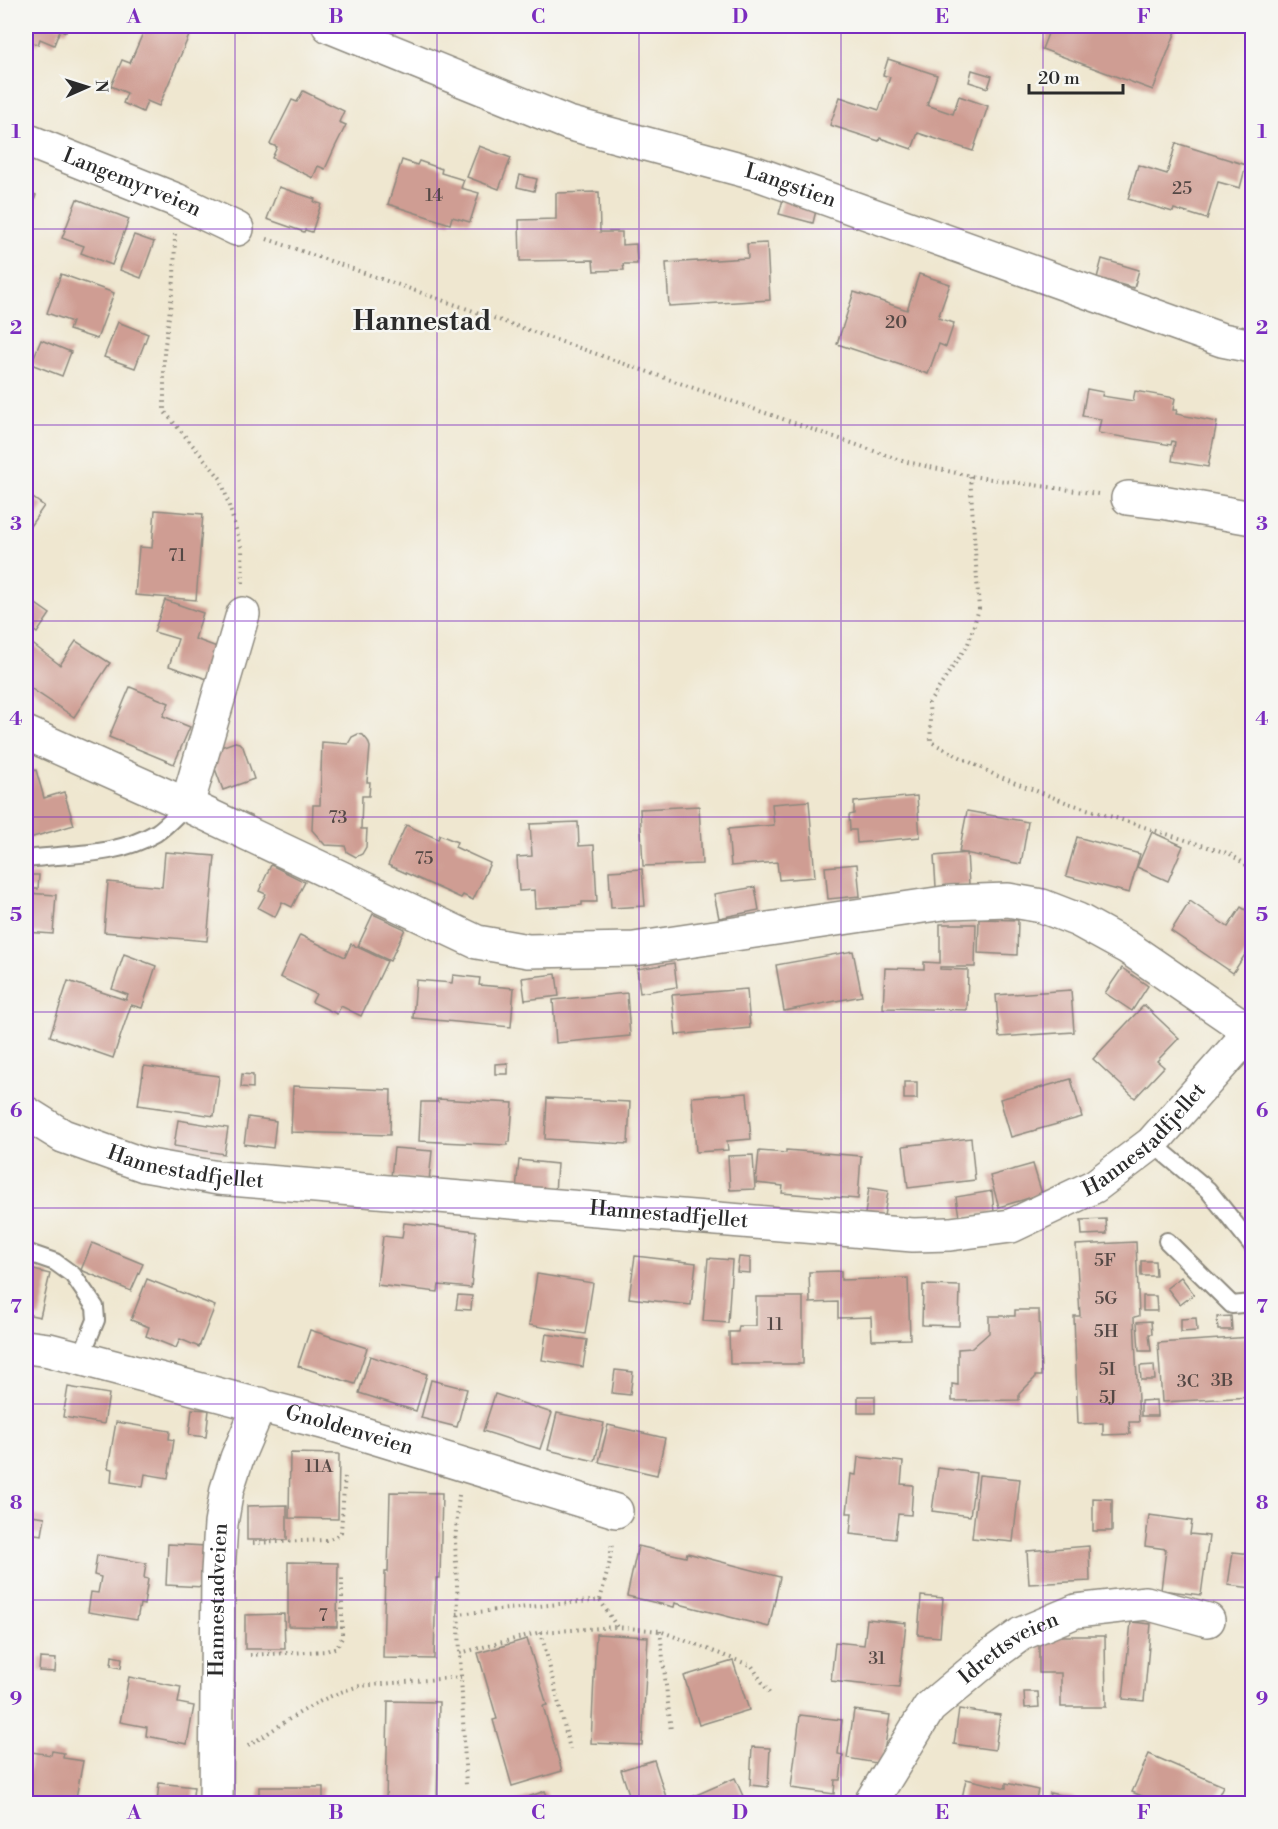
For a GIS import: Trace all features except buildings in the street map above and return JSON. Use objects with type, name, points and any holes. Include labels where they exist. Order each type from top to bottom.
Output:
[{"type":"street","name":"Langstien","points":[[329,26],[568,123],[758,174],[1222,340],[1252,345]]},
{"type":"street","name":"Langemyrveien","points":[[26,140],[176,200],[237,229]]},
{"type":"street","points":[[1128,498],[1252,518]]},
{"type":"street","points":[[187,805],[243,614]]},
{"type":"street","name":"Hannestadfjellet","points":[[26,733],[187,805],[477,942],[528,951],[634,949],[950,902],[1008,900],[1042,906],[1078,920],[1127,947],[1252,1031],[1152,1143],[1095,1186],[1011,1226],[950,1234],[913,1235],[218,1178],[144,1165],[63,1136],[26,1113]]},
{"type":"street","name":"Gnoldenveien","points":[[26,1347],[49,1350],[260,1404],[616,1511]]},
{"type":"street","name":"Hannestadveien","points":[[216,1803],[219,1545],[226,1489],[260,1404]]},
{"type":"street","name":"Idrettsveien","points":[[870,1803],[929,1708],[992,1655],[1021,1634],[1076,1611],[1146,1603],[1208,1620]]},
{"type":"lane","points":[[26,859],[81,855],[129,845],[157,832],[187,805]]},
{"type":"lane","points":[[1152,1143],[1208,1190],[1252,1245]]},
{"type":"lane","points":[[1167,1241],[1232,1305],[1252,1303]]},
{"type":"lane","points":[[26,1252],[55,1262],[73,1275],[94,1307],[96,1320],[80,1359]]},
{"type":"path","points":[[176,200],[174,280],[164,352],[164,411],[221,479],[242,549],[243,614]]},
{"type":"path","points":[[237,229],[903,461],[970,476],[1128,498]]},
{"type":"path","points":[[970,476],[979,609],[968,644],[929,703],[931,742],[995,775],[1068,802],[1230,854],[1252,869]]},
{"type":"path","points":[[462,1465],[455,1541],[466,1786]]},
{"type":"path","points":[[219,1545],[326,1540],[335,1537],[341,1532],[345,1473]]},
{"type":"path","points":[[616,1511],[610,1561],[600,1600],[617,1627]]},
{"type":"path","points":[[217,1656],[326,1651],[337,1647],[342,1638],[342,1575]]},
{"type":"path","points":[[458,1614],[600,1600]]},
{"type":"path","points":[[459,1653],[541,1632],[617,1627],[660,1631],[752,1666],[771,1696]]},
{"type":"path","points":[[660,1631],[671,1731]]},
{"type":"path","points":[[541,1632],[570,1749]]},
{"type":"path","points":[[217,1759],[240,1751],[320,1702],[347,1689],[461,1677]]},
{"type":"district","name":"Hannestad","points":[[422,322]]}]
